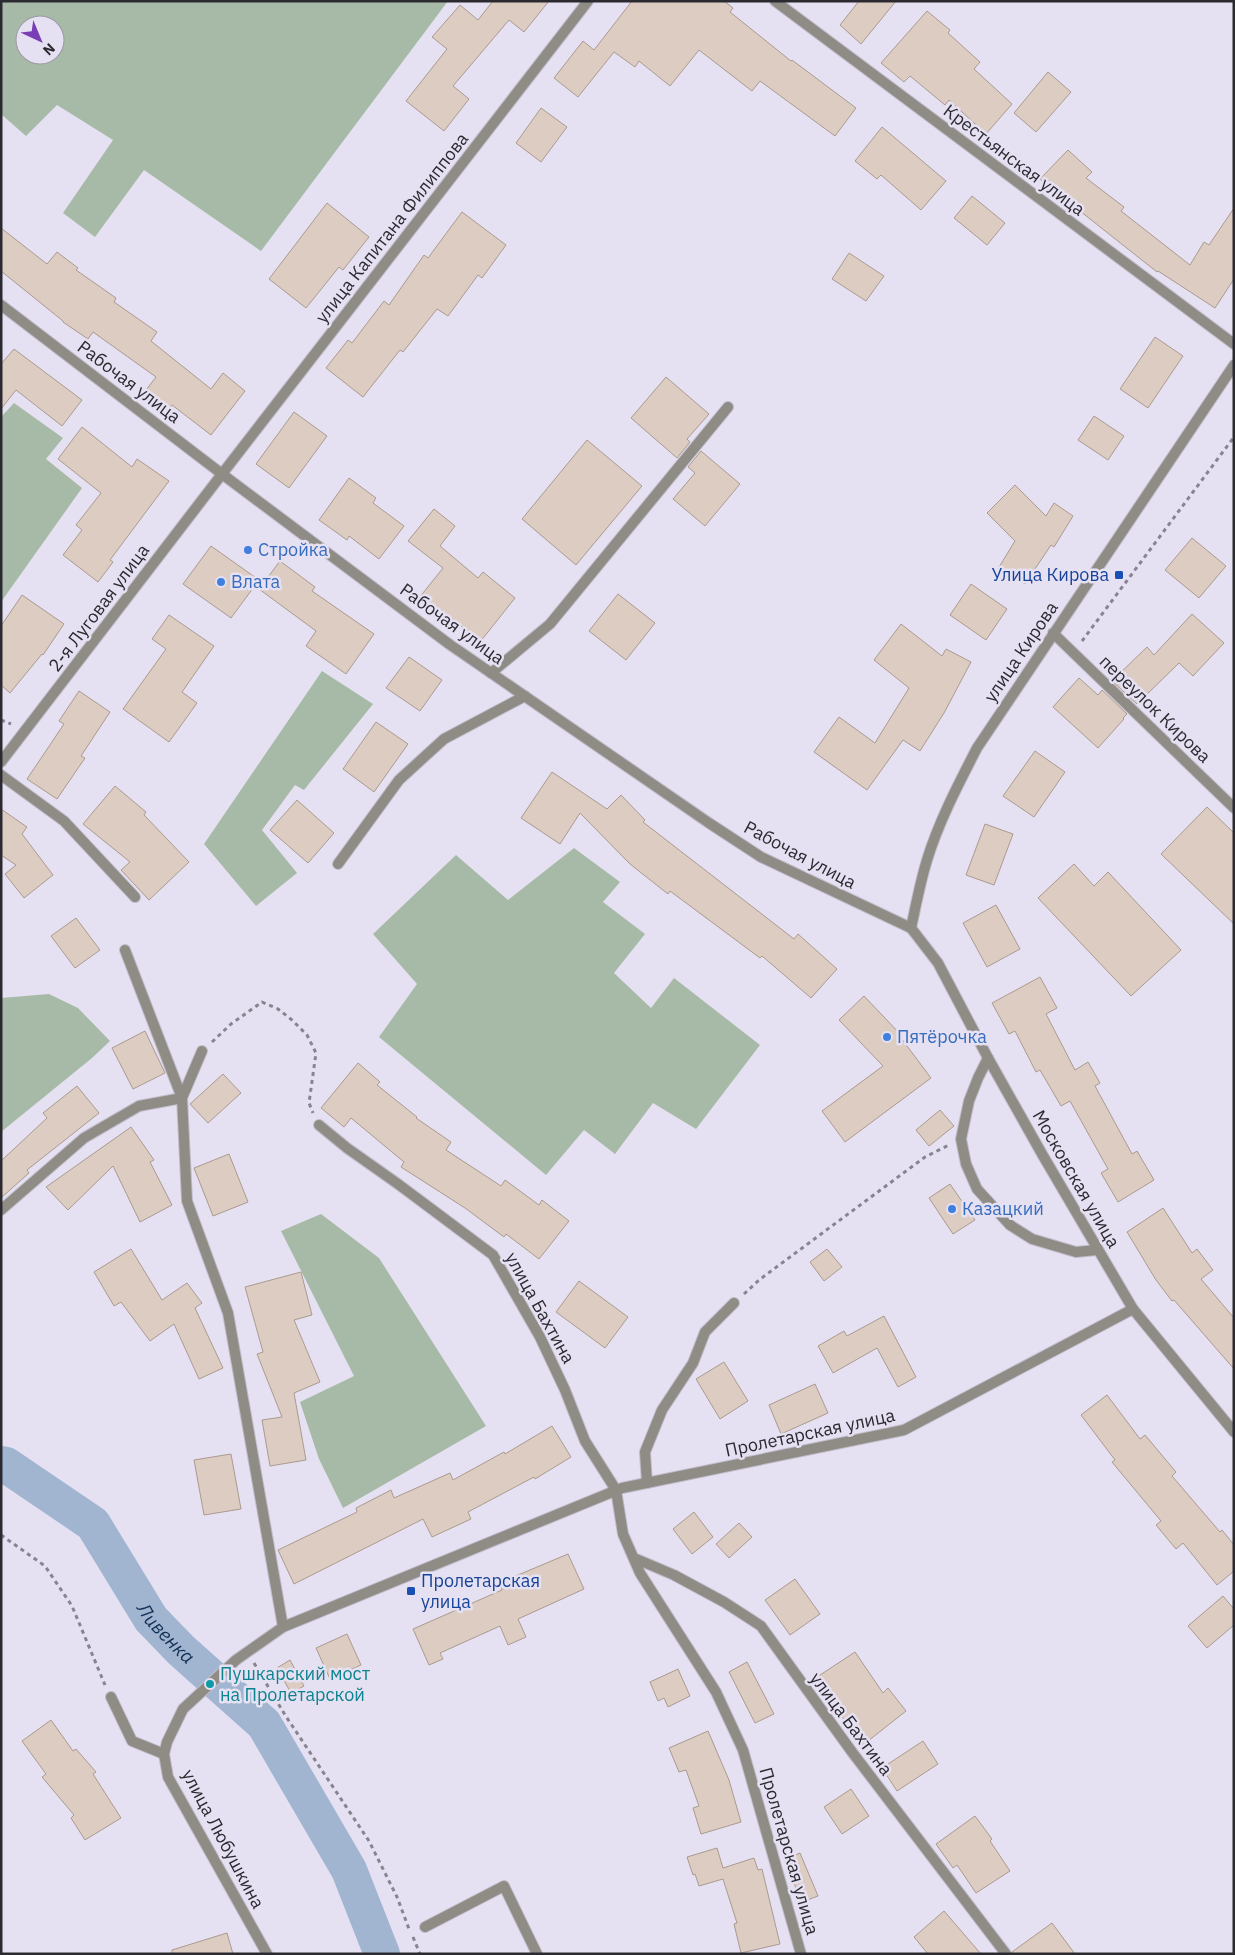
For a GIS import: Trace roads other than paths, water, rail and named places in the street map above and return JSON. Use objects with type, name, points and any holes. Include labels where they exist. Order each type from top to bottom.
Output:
[{"type":"street","name":"улица Капитана Филиппова","points":[[222,474],[588,1]]},
{"type":"street","name":"Крестьянская улица","points":[[775,1],[1234,344]]},
{"type":"street","name":"Рабочая улица","points":[[1,305],[222,474],[450,644],[708,823],[761,857],[912,928]]},
{"type":"street","name":"улица Кирова","points":[[912,928],[927,860],[948,806],[977,748],[1234,365]]},
{"type":"street","points":[[492,673],[550,624],[728,407]]},
{"type":"street","name":"2-я Луговая улица","points":[[1,762],[222,474]]},
{"type":"street","name":"переулок Кирова","points":[[1053,633],[1234,808]]},
{"type":"street","points":[[338,864],[399,780],[444,739],[525,696]]},
{"type":"street","points":[[1,775],[64,821],[134,897]]},
{"type":"street","name":"Московская улица","points":[[912,928],[938,963],[988,1058],[1097,1250],[1133,1309],[1234,1432]]},
{"type":"street","points":[[125,950],[182,1098],[187,1201],[228,1313],[283,1627]]},
{"type":"street","points":[[182,1098],[202,1050]]},
{"type":"street","points":[[988,1058],[969,1101],[961,1139],[966,1164],[977,1189],[1010,1225],[1032,1239],[1076,1252],[1097,1250]]},
{"type":"street","points":[[1,1210],[84,1138],[138,1106],[182,1098]]},
{"type":"street","name":"улица Бахтина","points":[[319,1125],[347,1148],[492,1255],[540,1338],[565,1390],[585,1441],[616,1490]]},
{"type":"street","points":[[647,1483],[645,1452],[662,1410],[693,1363],[705,1332],[734,1302]]},
{"type":"street","name":"Пролетарская улица","points":[[183,1709],[236,1660],[283,1627],[616,1490],[904,1430],[1133,1309]]},
{"type":"street","name":"Пролетарская улица","points":[[616,1490],[624,1534],[640,1573],[716,1692],[744,1750],[801,1954]]},
{"type":"street","name":"улица Бахтина","points":[[634,1558],[674,1575],[724,1602],[761,1626],[852,1752],[1006,1954]]},
{"type":"street","points":[[111,1697],[132,1741],[164,1754]]},
{"type":"street","name":"улица Любушкина","points":[[183,1709],[167,1742],[164,1754],[168,1776],[267,1954]]},
{"type":"street","points":[[425,1927],[504,1886],[537,1954]]},
{"type":"waterway","name":"Ливенка","points":[[1,1464],[6,1465],[93,1524],[151,1619],[181,1650],[264,1724],[349,1870],[382,1954]]},
{"type":"place","name":"Стройка","points":[[248,550]]},
{"type":"place","name":"Улица Кирова","points":[[1119,575]]},
{"type":"place","name":"Влата","points":[[221,582]]},
{"type":"place","name":"Пятёрочка","points":[[887,1037]]},
{"type":"place","name":"Казацкий","points":[[952,1209]]},
{"type":"place","name":"Пролетарская улица","points":[[411,1591]]},
{"type":"place","name":"Пушкарский мост на Пролетарской","points":[[210,1684]]}]
